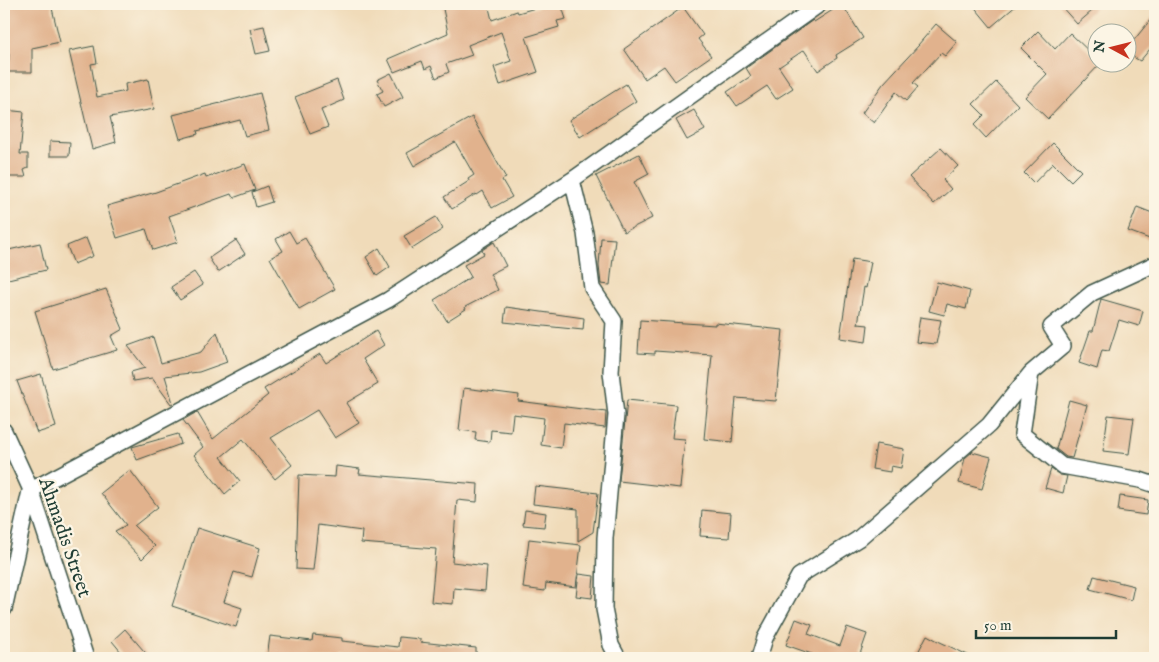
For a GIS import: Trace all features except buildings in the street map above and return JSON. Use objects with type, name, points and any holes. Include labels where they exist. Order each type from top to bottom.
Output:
[{"type":"street","points":[[4,609],[30,490],[388,300],[572,180],[820,4]]},
{"type":"street","points":[[572,180],[585,234],[592,288],[614,320],[611,372],[616,415],[605,538],[604,609],[611,646],[618,658]]},
{"type":"street","points":[[759,658],[765,638],[798,576],[858,539],[989,424],[1031,373],[1063,346],[1051,327],[1092,293],[1155,264]]},
{"type":"street","points":[[1031,373],[1022,434],[1062,466],[1140,480],[1155,485]]},
{"type":"street","name":"Ahmadis Street","points":[[4,431],[30,490],[86,658]]}]
